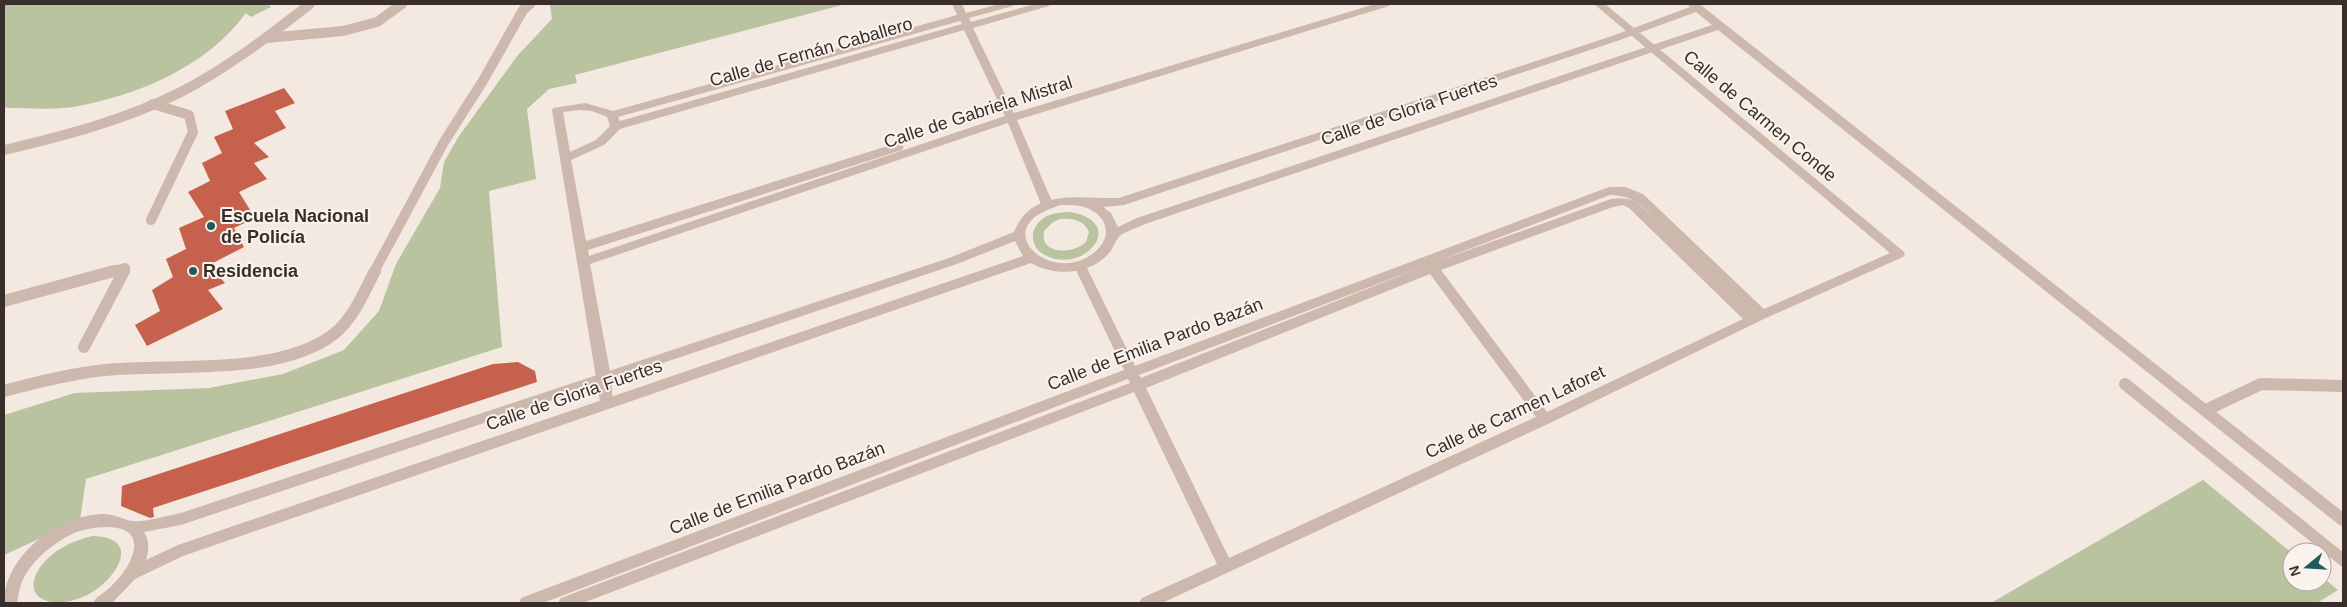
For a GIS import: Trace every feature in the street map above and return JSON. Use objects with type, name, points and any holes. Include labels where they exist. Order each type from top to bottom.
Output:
[{"type":"street","points":[[957,4],[1009,115],[1047,204]]},
{"type":"street","name":"Calle de Fernán Caballero","points":[[965,21],[1009,4]]},
{"type":"street","name":"Calle de Fernán Caballero","points":[[614,120],[965,21],[1045,4]]},
{"type":"street","name":"Calle de Gabriela Mistral","points":[[582,247],[1362,4]]},
{"type":"street","name":"Calle de Gabriela Mistral","points":[[584,262],[1009,115],[1385,4]]},
{"type":"street","name":"Calle de Carmen Conde","points":[[1599,4],[1899,254]]},
{"type":"street","points":[[1695,6],[2343,520]]},
{"type":"street","name":"Calle de Gloria Fuertes","points":[[1087,203],[1120,202],[1632,32],[1695,6]]},
{"type":"street","name":"Calle de Gloria Fuertes","points":[[1113,235],[1141,221],[1720,26]]},
{"type":"street","points":[[566,158],[596,148],[608,137],[614,120],[597,107],[575,106],[557,110],[604,377],[606,404]]},
{"type":"street","points":[[1074,201],[1087,203],[1104,213],[1113,228],[1113,235],[1103,254],[1080,266],[1054,267],[1031,258],[1020,243],[1019,235],[1021,225],[1027,216],[1047,204],[1074,201]]},
{"type":"street","name":"Calle de Emilia Pardo Bazán","points":[[566,603],[1430,264],[1611,202],[1624,201],[1633,205],[1757,317]]},
{"type":"street","name":"Calle de Gloria Fuertes","points":[[132,528],[181,519],[953,260],[1019,235]]},
{"type":"street","name":"Calle de Carmen Laforet","points":[[1147,603],[1545,419],[1757,317],[1899,254]]},
{"type":"street","name":"Calle de Gloria Fuertes","points":[[132,574],[178,551],[1031,258]]},
{"type":"street","points":[[1430,264],[1545,419]]},
{"type":"street","points":[[1080,266],[1226,567]]},
{"type":"street","name":"Calle de Emilia Pardo Bazán","points":[[526,603],[1135,379]]},
{"type":"street","points":[[10,603],[10,576],[44,544],[63,532],[84,525],[103,521],[120,522],[132,528],[139,536],[142,547],[139,560],[132,574],[121,587],[100,603]]},
{"type":"lane","points":[[4,150],[92,127],[154,104],[203,80],[267,38],[310,4]]},
{"type":"lane","points":[[267,38],[343,31],[377,22],[402,4]]},
{"type":"lane","points":[[4,391],[40,381],[105,370],[252,362],[279,358],[311,348],[334,334],[353,312],[444,142],[484,79],[523,10],[530,4]]},
{"type":"lane","points":[[151,220],[193,132],[189,115],[154,104]]},
{"type":"lane","points":[[4,301],[125,268],[84,347]]},
{"type":"lane","points":[[2125,384],[2343,560]]},
{"type":"lane","points":[[2206,410],[2261,384],[2343,386]]},
{"type":"green space","points":[[4,4],[268,4],[271,7],[251,17],[246,13],[230,32],[191,64],[145,87],[97,102],[73,107],[40,109],[4,107]]},
{"type":"green space","points":[[846,4],[575,75],[577,83],[549,89],[527,109],[536,179],[489,191],[502,347],[86,479],[80,520],[4,555],[4,415],[75,393],[209,388],[283,374],[344,350],[379,311],[396,264],[440,188],[444,162],[459,136],[518,55],[552,19],[550,5]]},
{"type":"green space","points":[[1070,212],[1087,218],[1096,226],[1098,236],[1094,245],[1086,253],[1074,259],[1060,260],[1039,251],[1033,241],[1034,230],[1037,224],[1047,216],[1055,213]],"holes":[[[1064,219],[1081,222],[1087,228],[1089,232],[1086,242],[1074,249],[1052,249],[1044,239],[1044,231],[1053,222]]]},
{"type":"green space","points":[[2203,480],[2282,545],[2282,592],[2332,592],[2332,585],[2338,590],[2317,603],[1991,603]]},
{"type":"green space","points":[[93,536],[107,538],[116,542],[120,548],[119,564],[106,581],[92,593],[71,601],[51,602],[38,596],[34,591],[34,584],[41,566],[46,560],[65,546]]},
{"type":"building","points":[[284,88],[295,103],[275,111],[286,128],[254,143],[269,157],[254,163],[267,179],[239,192],[255,218],[234,228],[244,247],[209,265],[225,283],[208,290],[223,309],[147,346],[135,325],[160,311],[152,290],[173,277],[166,259],[186,249],[179,228],[204,217],[188,192],[210,181],[202,163],[222,153],[214,137],[233,129],[225,111]]},
{"type":"building","points":[[518,362],[535,371],[537,382],[153,508],[154,517],[150,518],[121,506],[122,486],[493,364]]},
{"type":"place","name":"Escuela Nacional de Policía","points":[[211,226]]},
{"type":"place","name":"Residencia","points":[[193,271]]}]
